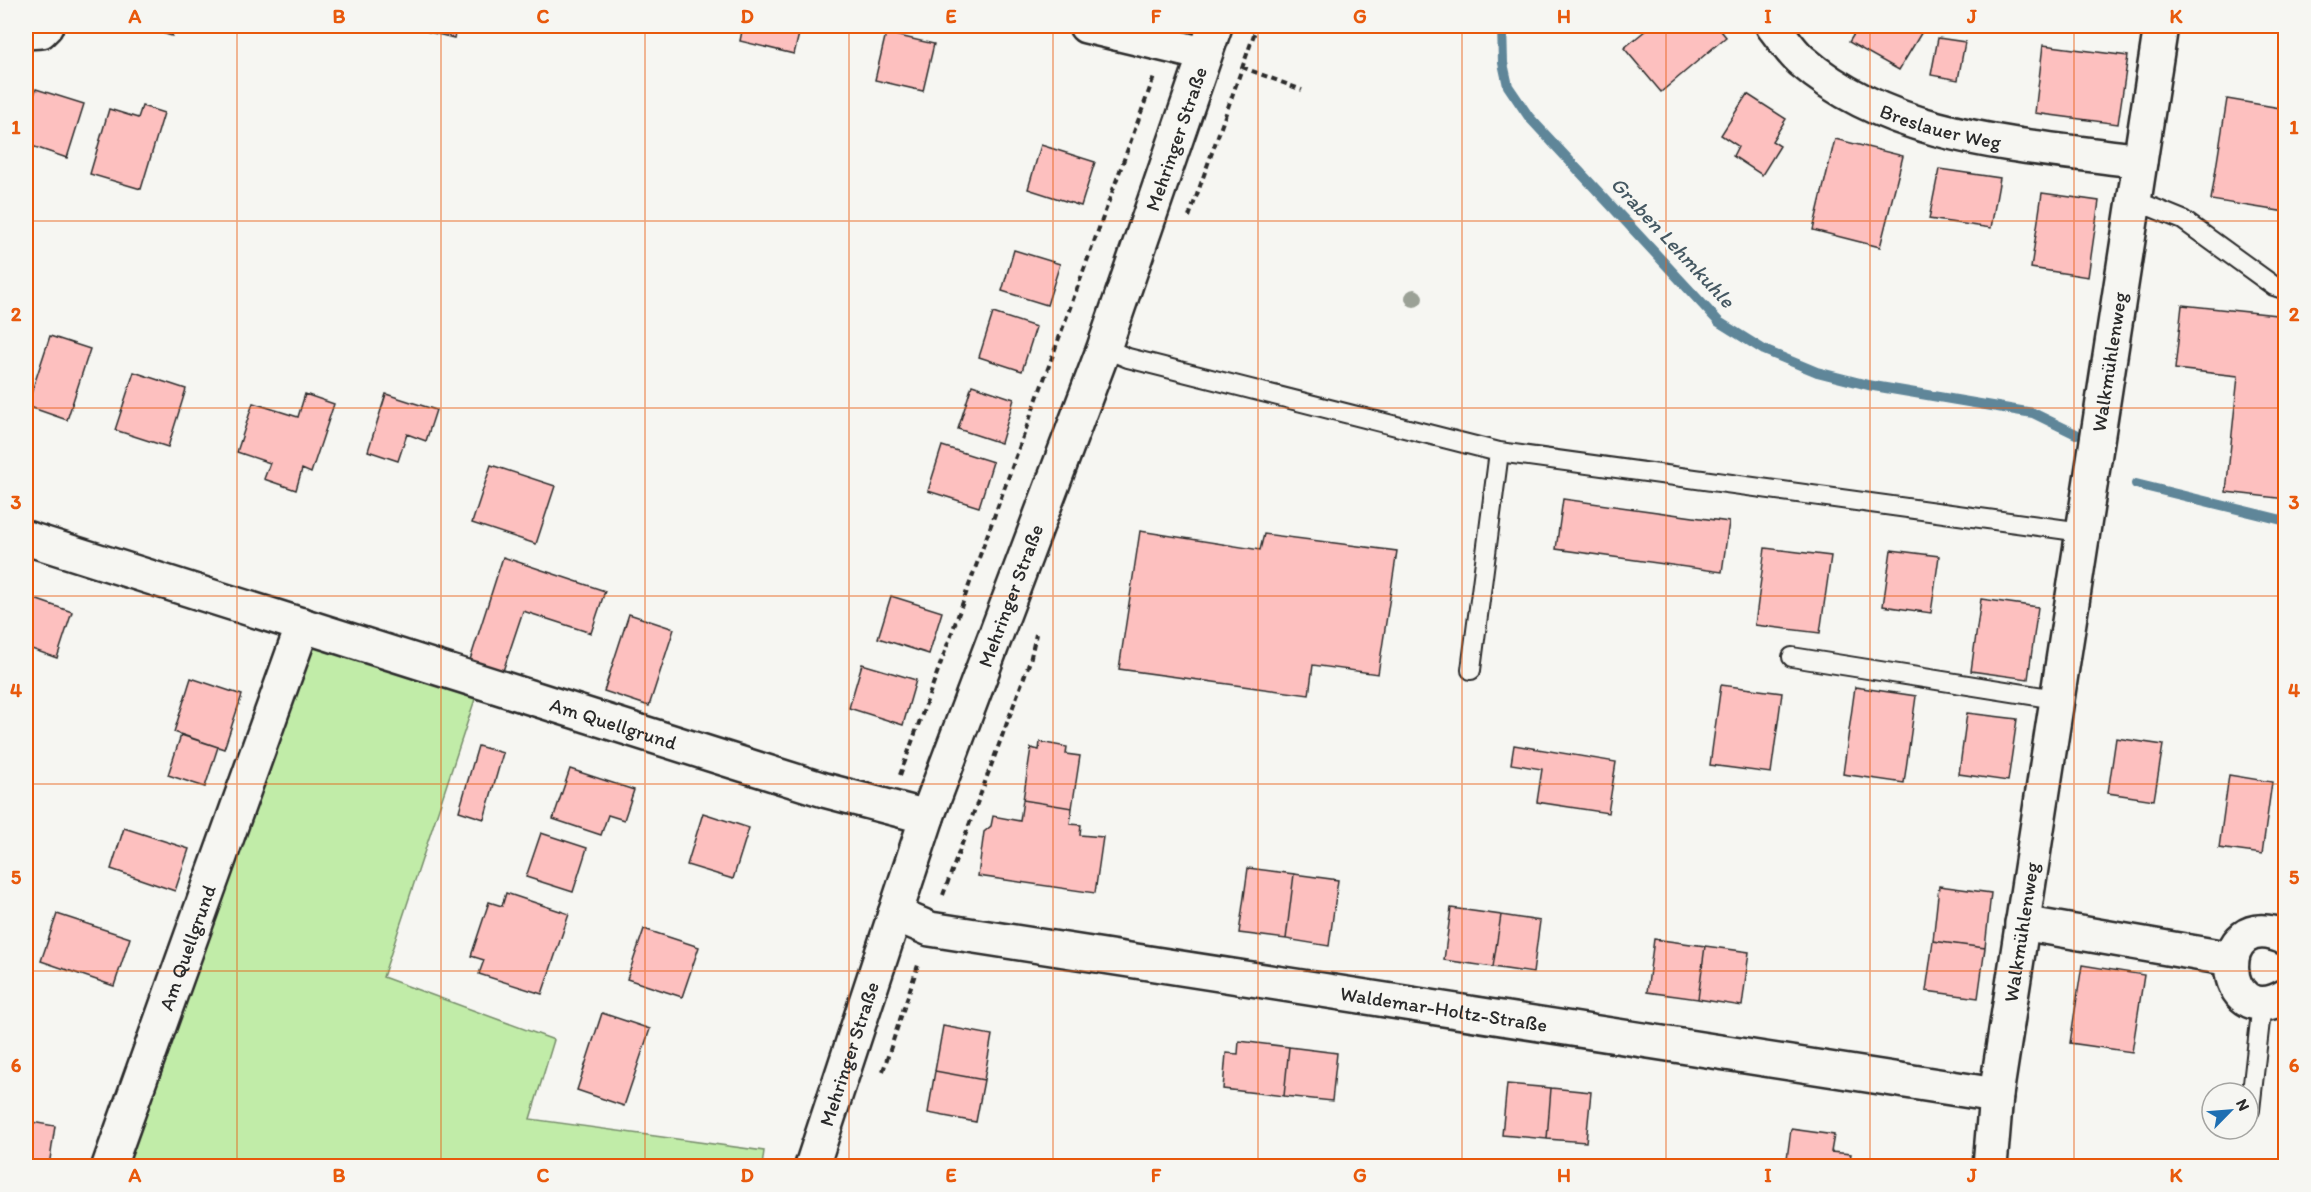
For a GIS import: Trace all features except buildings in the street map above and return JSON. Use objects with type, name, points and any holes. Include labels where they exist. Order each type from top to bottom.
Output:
[{"type":"street","points":[[26,32],[41,31],[46,26]]},
{"type":"street","points":[[1086,26],[1166,44],[1210,40]]},
{"type":"street","name":"Breslauer Weg","points":[[1773,26],[1800,60],[1838,89],[1875,109],[1960,136],[2140,161]]},
{"type":"street","name":"Walkmühlenweg","points":[[1990,1167],[1996,1095],[2161,26]]},
{"type":"street","name":"Mehringer Straße","points":[[812,1167],[927,817],[1104,348],[1210,40]]},
{"type":"street","name":"Am Quellgrund","points":[[26,538],[824,790],[927,817]]},
{"type":"street","name":"Am Quellgrund","points":[[109,1167],[303,625]]},
{"type":"street","name":"Waldemar-Holtz-Straße","points":[[895,914],[930,929],[1996,1095]]},
{"type":"street","points":[[2022,923],[2230,959]]},
{"type":"street","points":[[2274,1000],[2240,993],[2233,983],[2230,959],[2242,939],[2253,934],[2264,932],[2286,938]]},
{"type":"lane","points":[[2134,200],[2183,220],[2274,286],[2286,290]]},
{"type":"lane","points":[[1104,348],[1128,358],[1498,452],[2082,532]]},
{"type":"lane","points":[[1471,670],[1498,452]]},
{"type":"lane","points":[[1792,657],[2056,699]]},
{"type":"lane","points":[[2256,1081],[2274,1000]]},
{"type":"path","points":[[1210,40],[1302,90]]},
{"type":"path","points":[[889,807],[1166,44]]},
{"type":"green space","points":[[303,625],[481,681],[383,977],[554,1040],[530,1119],[764,1151],[762,1166],[109,1166]]},
{"type":"waterway","name":"Graben Lehmkuhle","points":[[1502,26],[1503,63],[1508,86],[1529,117],[1719,322],[1764,350],[1817,372],[1868,385],[2033,413],[2076,434]]},
{"type":"waterway","name":"Graben Lehmkuhle","points":[[2136,484],[2286,521]]}]
